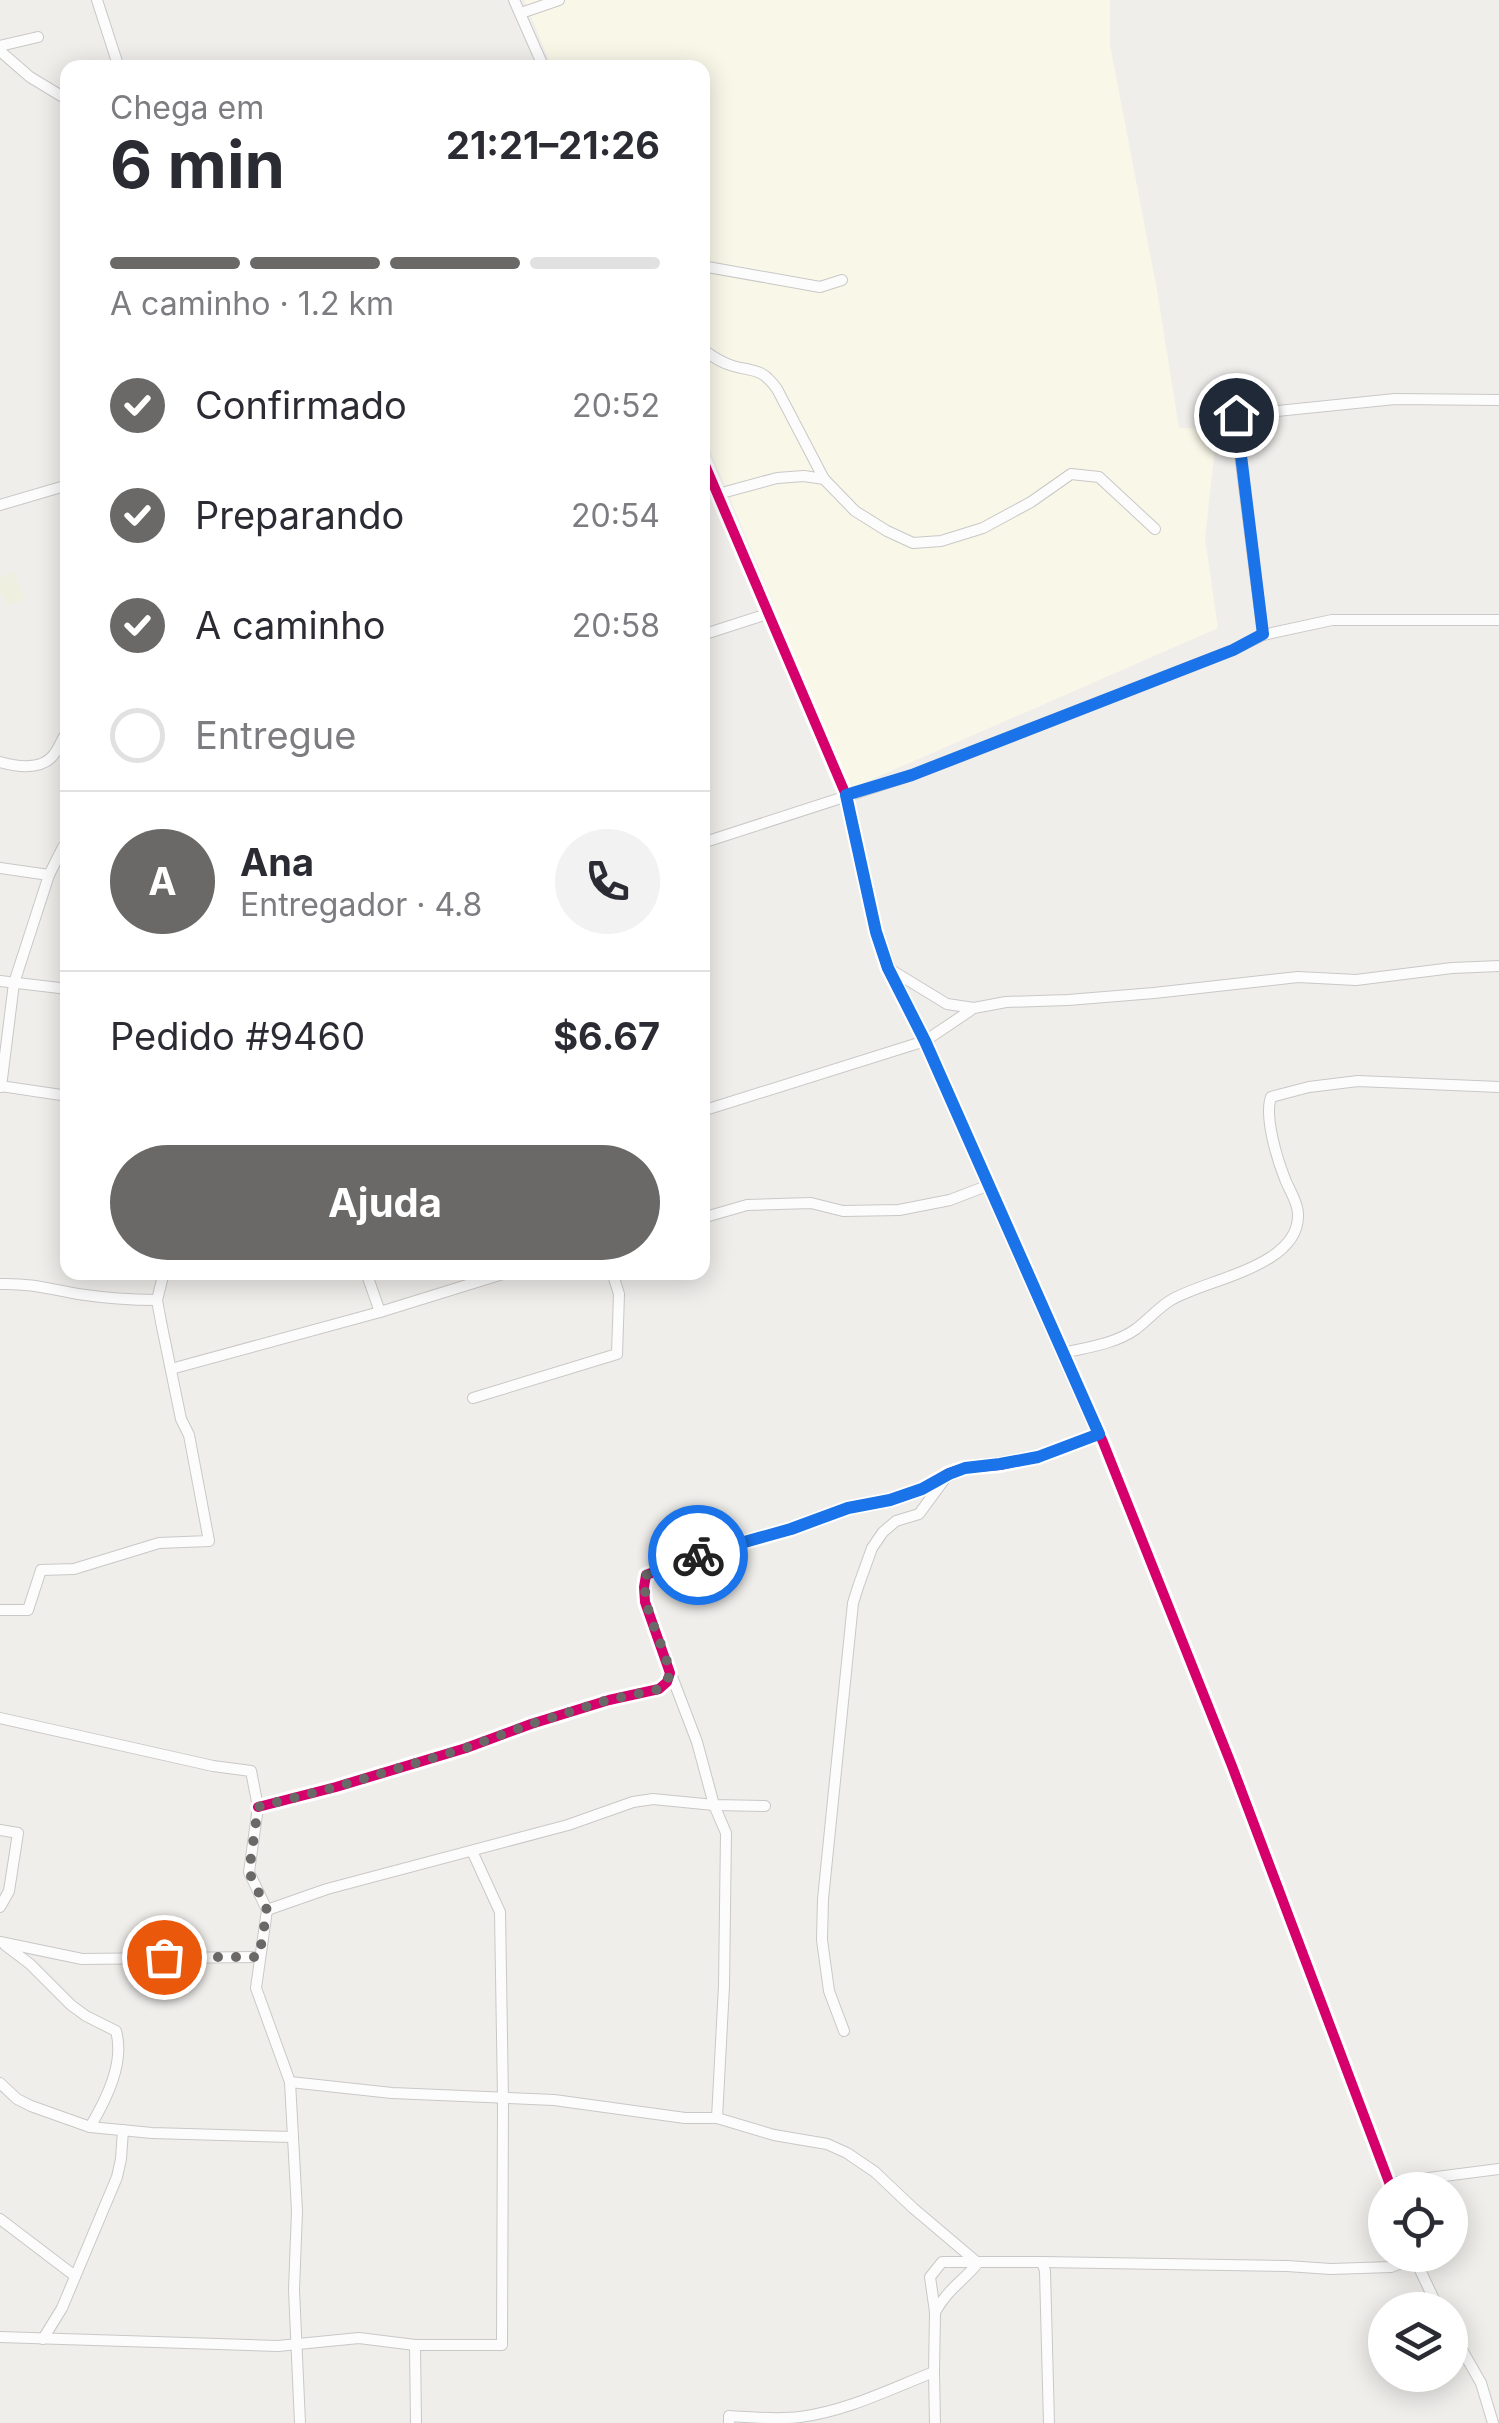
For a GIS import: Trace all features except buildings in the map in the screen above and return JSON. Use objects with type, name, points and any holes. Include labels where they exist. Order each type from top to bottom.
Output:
[{"type":"street","points":[[98,0],[117,60]]},
{"type":"street","points":[[514,0],[541,60]]},
{"type":"street","points":[[522,13],[559,0]]},
{"type":"street","points":[[38,36],[0,49],[30,77],[60,95]]},
{"type":"street","points":[[710,267],[820,286],[842,280]]},
{"type":"street","points":[[710,355],[731,366],[768,376],[824,479],[855,511],[912,543],[941,540],[983,528],[1071,474],[1099,476],[1156,529]]},
{"type":"street","points":[[1231,383],[1263,634]]},
{"type":"street","points":[[1236,415],[1395,399],[1499,400]]},
{"type":"street","points":[[710,476],[846,795],[876,932],[888,968],[925,1041],[1099,1434],[1232,1766],[1386,2172]]},
{"type":"street","points":[[718,494],[777,478],[824,479]]},
{"type":"street","points":[[0,505],[60,487]]},
{"type":"street","points":[[710,633],[768,614]]},
{"type":"street","points":[[710,840],[912,775],[1233,650],[1263,634],[1332,620],[1499,620]]},
{"type":"street","points":[[0,762],[43,764],[60,745]]},
{"type":"street","points":[[60,857],[49,875],[14,983],[1,1087],[60,1095]]},
{"type":"street","points":[[0,868],[49,875]]},
{"type":"street","points":[[888,968],[947,1004],[974,1008],[1298,976],[1356,980],[1499,966]]},
{"type":"street","points":[[0,981],[60,988]]},
{"type":"street","points":[[710,1108],[925,1041],[974,1008]]},
{"type":"street","points":[[1064,1353],[1108,1343],[1135,1330],[1172,1300],[1250,1268],[1287,1244],[1298,1214],[1266,1108],[1270,1097],[1308,1087],[1358,1082],[1499,1087]]},
{"type":"street","points":[[710,1216],[747,1205],[811,1203],[843,1211],[899,1210],[950,1200],[989,1185]]},
{"type":"street","points":[[0,1610],[28,1610],[40,1570],[74,1569],[159,1543],[208,1541],[189,1435],[181,1419],[170,1369],[158,1300],[162,1280]]},
{"type":"street","points":[[369,1280],[380,1312]]},
{"type":"street","points":[[170,1369],[483,1280]]},
{"type":"street","points":[[473,1398],[617,1354],[619,1294],[615,1280]]},
{"type":"street","points":[[0,1284],[38,1285],[124,1300],[158,1300]]},
{"type":"street","points":[[717,2118],[726,1833],[646,1602],[646,1575],[848,1508],[906,1495],[965,1468],[1038,1457],[1099,1434]]},
{"type":"street","points":[[844,2032],[829,1991],[822,1940],[822,1899],[853,1603],[872,1548],[883,1532],[896,1522],[919,1514],[949,1474]]},
{"type":"street","points":[[258,1807],[466,1748],[608,1700],[660,1689],[670,1673]]},
{"type":"street","points":[[0,1718],[250,1772],[258,1807],[249,1872],[267,1910],[256,1988],[290,2082],[297,2210],[294,2290],[300,2423]]},
{"type":"street","points":[[267,1910],[328,1889],[568,1825],[633,1802],[653,1799],[765,1806]]},
{"type":"street","points":[[0,1830],[18,1832],[10,1890],[0,1907]]},
{"type":"street","points":[[0,2337],[298,2345],[359,2338],[415,2345],[502,2345],[500,1912],[472,1851]]},
{"type":"street","points":[[1,1942],[82,1960],[259,1957]]},
{"type":"street","points":[[1,1942],[30,1964],[71,2005],[118,2034],[112,2080],[90,2127]]},
{"type":"street","points":[[290,2082],[392,2094],[554,2100],[685,2118],[717,2118],[774,2135],[827,2144],[876,2172],[978,2263]]},
{"type":"street","points":[[0,2083],[31,2106],[90,2127],[292,2137]]},
{"type":"street","points":[[43,2339],[62,2308],[116,2177],[123,2130]]},
{"type":"street","points":[[1468,2174],[1499,2169]]},
{"type":"street","points":[[0,2219],[75,2276]]},
{"type":"street","points":[[935,2423],[935,2312],[930,2277],[942,2262],[1368,2268]]},
{"type":"street","points":[[1042,2262],[1050,2423]]},
{"type":"street","points":[[935,2312],[947,2291],[978,2263]]},
{"type":"street","points":[[415,2345],[416,2423]]},
{"type":"street","points":[[1468,2360],[1481,2383],[1493,2423]]},
{"type":"street","points":[[729,2423],[728,2416],[781,2418],[828,2412],[934,2372]]},
{"type":"shaded area","points":[[524,0],[1110,0],[1110,45],[1179,428],[1217,429],[1205,539],[1218,628],[850,789],[710,450],[710,60],[549,60]]},
{"type":"green space","points":[[13,571],[25,599],[8,605],[0,592],[0,578]]},
{"type":"cycle path","points":[[710,477],[846,795],[887,967],[925,1041],[1103,1442],[1232,1766],[1385,2172]]},
{"type":"cycle path","points":[[258,1807],[466,1748],[609,1700],[659,1689],[670,1673],[645,1602],[646,1575],[848,1508],[890,1500],[965,1468],[1038,1457],[1099,1434]]},
{"type":"way so far","points":[[164,1957],[259,1957],[267,1910],[249,1872],[258,1807],[466,1748],[608,1700],[660,1689],[670,1673],[646,1602],[646,1575],[698,1555]]},
{"type":"route","points":[[698,1555],[848,1508],[890,1500],[965,1468],[1038,1457],[1099,1434],[925,1041],[888,968],[876,932],[846,795],[912,775],[1233,650],[1263,634],[1236,415]]}]
